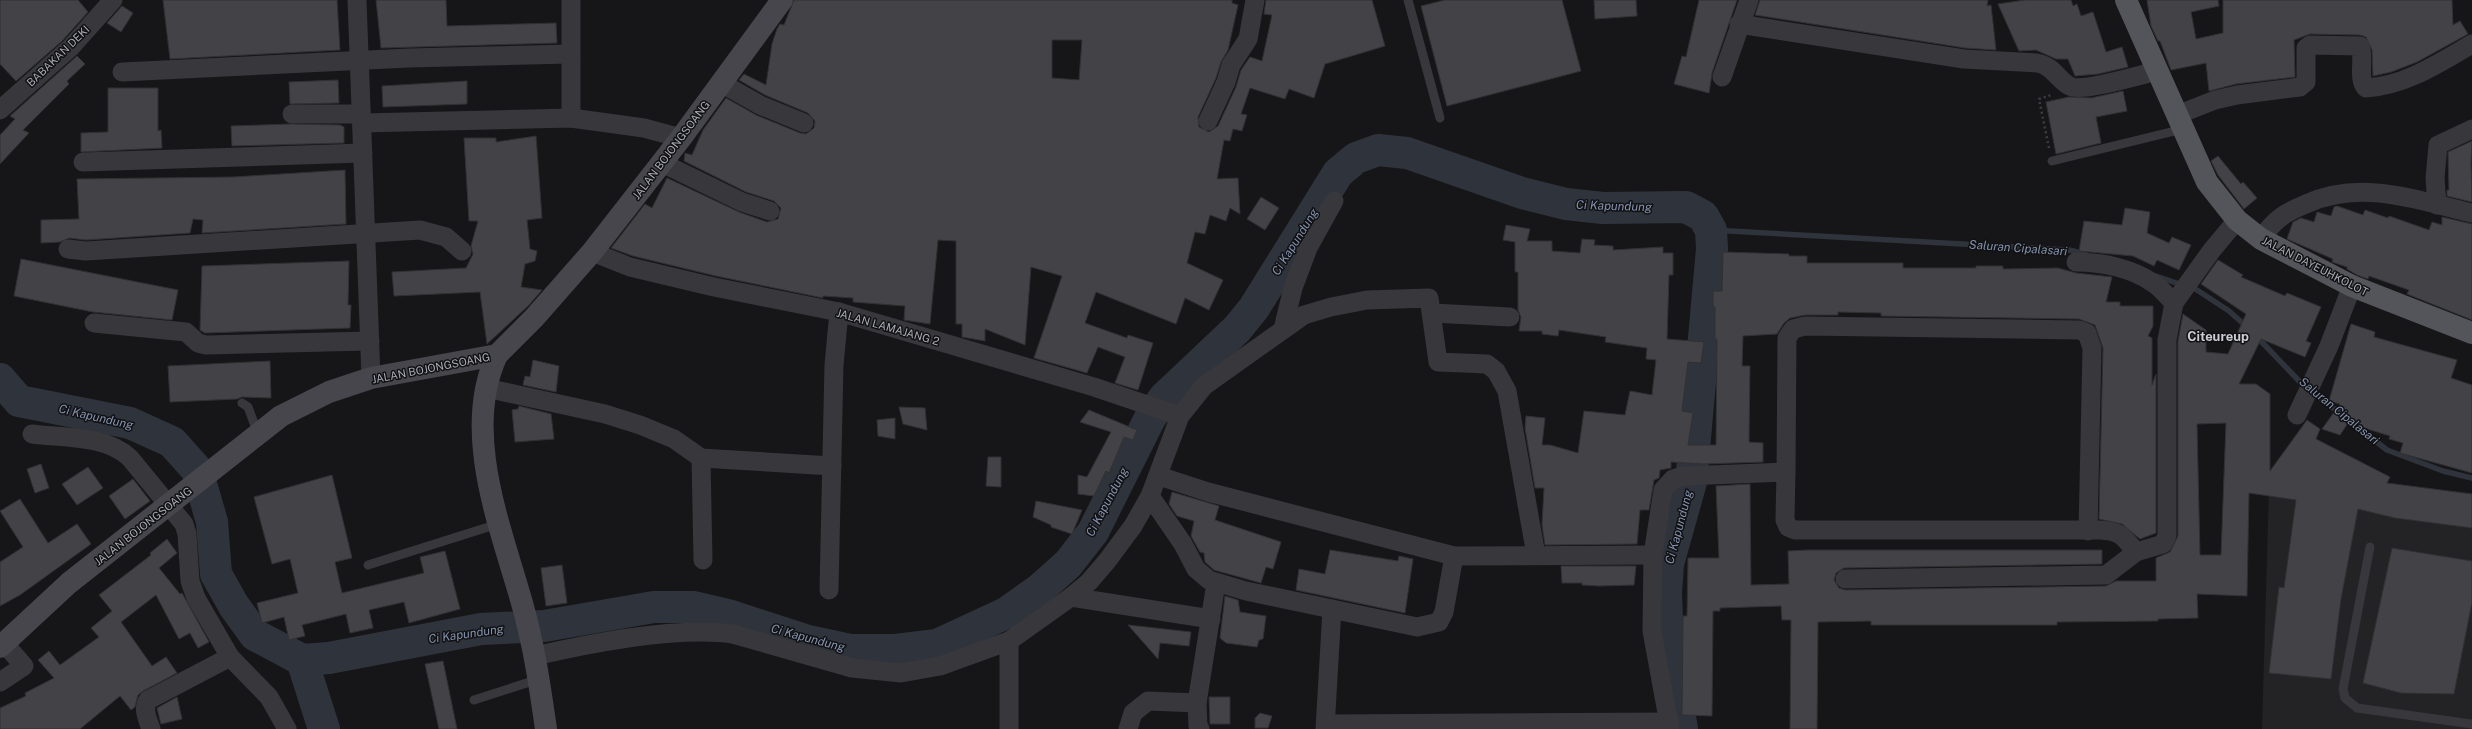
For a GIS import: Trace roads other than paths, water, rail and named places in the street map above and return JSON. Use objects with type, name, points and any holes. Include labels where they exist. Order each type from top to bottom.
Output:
[{"type":"main road","name":"JALAN BOJONGSOANG","points":[[2,645],[69,583],[171,505],[281,416],[330,392],[371,378],[497,355],[534,318],[592,252],[681,138],[782,0]]},
{"type":"main road","name":"JALAN DAYEUHKOLOT","points":[[2126,0],[2207,182],[2237,220],[2261,239],[2352,286],[2472,334]]},
{"type":"main road","points":[[497,355],[490,371],[486,388],[484,452],[498,524],[523,604],[534,650],[546,729]]},
{"type":"street","name":"BABAKAN DEKI","points":[[0,110],[71,47],[113,0]]},
{"type":"street","points":[[357,0],[371,378]]},
{"type":"street","points":[[571,0],[571,118]]},
{"type":"street","points":[[1208,121],[1226,82],[1231,65],[1248,39],[1255,0]]},
{"type":"street","points":[[1722,77],[1748,0]]},
{"type":"street","points":[[1739,24],[1964,59],[2037,62],[2049,67],[2066,84],[2078,88],[2157,71]]},
{"type":"street","points":[[2180,122],[2222,98],[2300,87],[2306,82],[2306,48],[2310,45],[2360,46],[2362,51],[2363,81],[2366,88],[2387,85],[2408,78],[2472,44]]},
{"type":"street","points":[[122,72],[410,58],[570,54]]},
{"type":"street","points":[[721,83],[760,105],[804,123]]},
{"type":"street","points":[[292,114],[361,118],[571,118],[644,128],[681,138]]},
{"type":"street","points":[[2437,205],[2436,178],[2438,145],[2472,129]]},
{"type":"street","points":[[83,162],[363,153]]},
{"type":"street","points":[[662,163],[742,202],[770,211]]},
{"type":"street","points":[[2261,239],[2281,216],[2322,196],[2340,192],[2364,190],[2472,213]]},
{"type":"street","points":[[1283,329],[1293,288],[1308,248],[1334,201]]},
{"type":"street","points":[[1845,579],[2106,575],[2136,552],[2163,544],[2168,536],[2167,340],[2181,294],[2212,250],[2237,220]]},
{"type":"street","points":[[68,250],[420,230],[446,237],[462,251]]},
{"type":"street","name":"JALAN LAMAJANG 2","points":[[592,252],[638,269],[714,287],[839,312],[1144,403],[1176,415]]},
{"type":"street","points":[[2076,262],[2094,262],[2124,270],[2181,294]]},
{"type":"street","points":[[2297,415],[2329,346],[2352,286]]},
{"type":"street","points":[[534,650],[713,631],[733,634],[852,668],[901,673],[940,666],[1009,641],[1071,597],[1089,582],[1107,561],[1133,526],[1150,496],[1158,476],[1176,415],[1204,386],[1304,315],[1331,307],[1367,300],[1426,297],[1431,302],[1438,362],[1488,364],[1496,371],[1508,391],[1536,555]]},
{"type":"street","points":[[829,590],[834,365],[839,312]]},
{"type":"street","points":[[1432,313],[1510,317]]},
{"type":"street","points":[[94,323],[186,332],[198,343],[206,345],[370,341]]},
{"type":"street","points":[[2088,531],[2092,348],[2087,333],[2079,330],[1805,326],[1793,329],[1787,338],[1785,520],[1788,527],[1795,530],[2088,531],[2114,531],[2123,536],[2136,552]]},
{"type":"street","points":[[486,388],[605,414],[640,425],[674,440],[700,458],[832,466]]},
{"type":"street","points":[[32,434],[103,443],[121,449],[171,505],[184,524],[187,534],[190,581],[196,598],[230,657],[270,697],[287,729]]},
{"type":"street","points":[[700,458],[703,560]]},
{"type":"street","points":[[1332,609],[1326,726],[1670,726],[1662,691],[1652,631],[1653,555],[1664,490],[1673,479],[1684,476],[1786,472]]},
{"type":"street","points":[[1158,476],[1208,492],[1454,556],[1653,555]]},
{"type":"street","points":[[1150,496],[1183,544],[1196,569],[1216,584],[1417,627],[1427,626],[1439,622],[1444,612],[1454,556]]},
{"type":"street","points":[[1200,729],[1198,726],[1197,703],[1216,584]]},
{"type":"street","points":[[1071,597],[1210,619]]},
{"type":"street","points":[[1009,641],[1009,729]]},
{"type":"street","points":[[0,682],[24,666],[2,645]]},
{"type":"street","points":[[151,729],[146,715],[145,704],[148,700],[230,657]]},
{"type":"street","points":[[1128,729],[1134,713],[1148,700],[1197,703]]},
{"type":"lane","points":[[1408,0],[1440,118]]},
{"type":"lane","points":[[2052,161],[2180,122]]},
{"type":"lane","points":[[242,403],[248,408],[258,434]]},
{"type":"lane","points":[[368,565],[498,524]]},
{"type":"lane","points":[[2370,547],[2343,689],[2345,698],[2357,708],[2472,724]]},
{"type":"lane","points":[[474,700],[539,679]]},
{"type":"waterway","name":"Ci Kapundung","points":[[0,379],[19,401],[130,423],[172,442],[197,470],[212,522],[216,574],[234,606],[255,635],[302,660],[329,658],[481,629],[544,626],[654,607],[694,607],[728,615],[808,641],[850,650],[895,650],[937,645],[1006,613],[1040,589],[1068,564],[1093,532],[1150,418],[1164,398],[1237,329],[1254,308],[1338,173],[1356,158],[1378,150],[1407,153],[1522,193],[1566,204],[1603,208],[1686,207],[1703,216],[1711,230],[1712,249],[1691,482],[1668,564],[1666,593],[1668,649],[1682,729]]},
{"type":"waterway","name":"Saluran Cipalasari","points":[[1711,230],[2069,250],[2085,254]]},
{"type":"waterway","name":"Saluran Cipalasari","points":[[2156,276],[2197,290],[2229,311],[2247,327]]},
{"type":"waterway","name":"Saluran Cipalasari","points":[[2256,336],[2302,384],[2341,414]]},
{"type":"waterway","name":"Saluran Cipalasari","points":[[2351,422],[2387,450],[2443,471],[2472,478]]},
{"type":"waterway","points":[[302,660],[324,729]]},
{"type":"district","name":"Citeureup","points":[[2218,336]]}]
